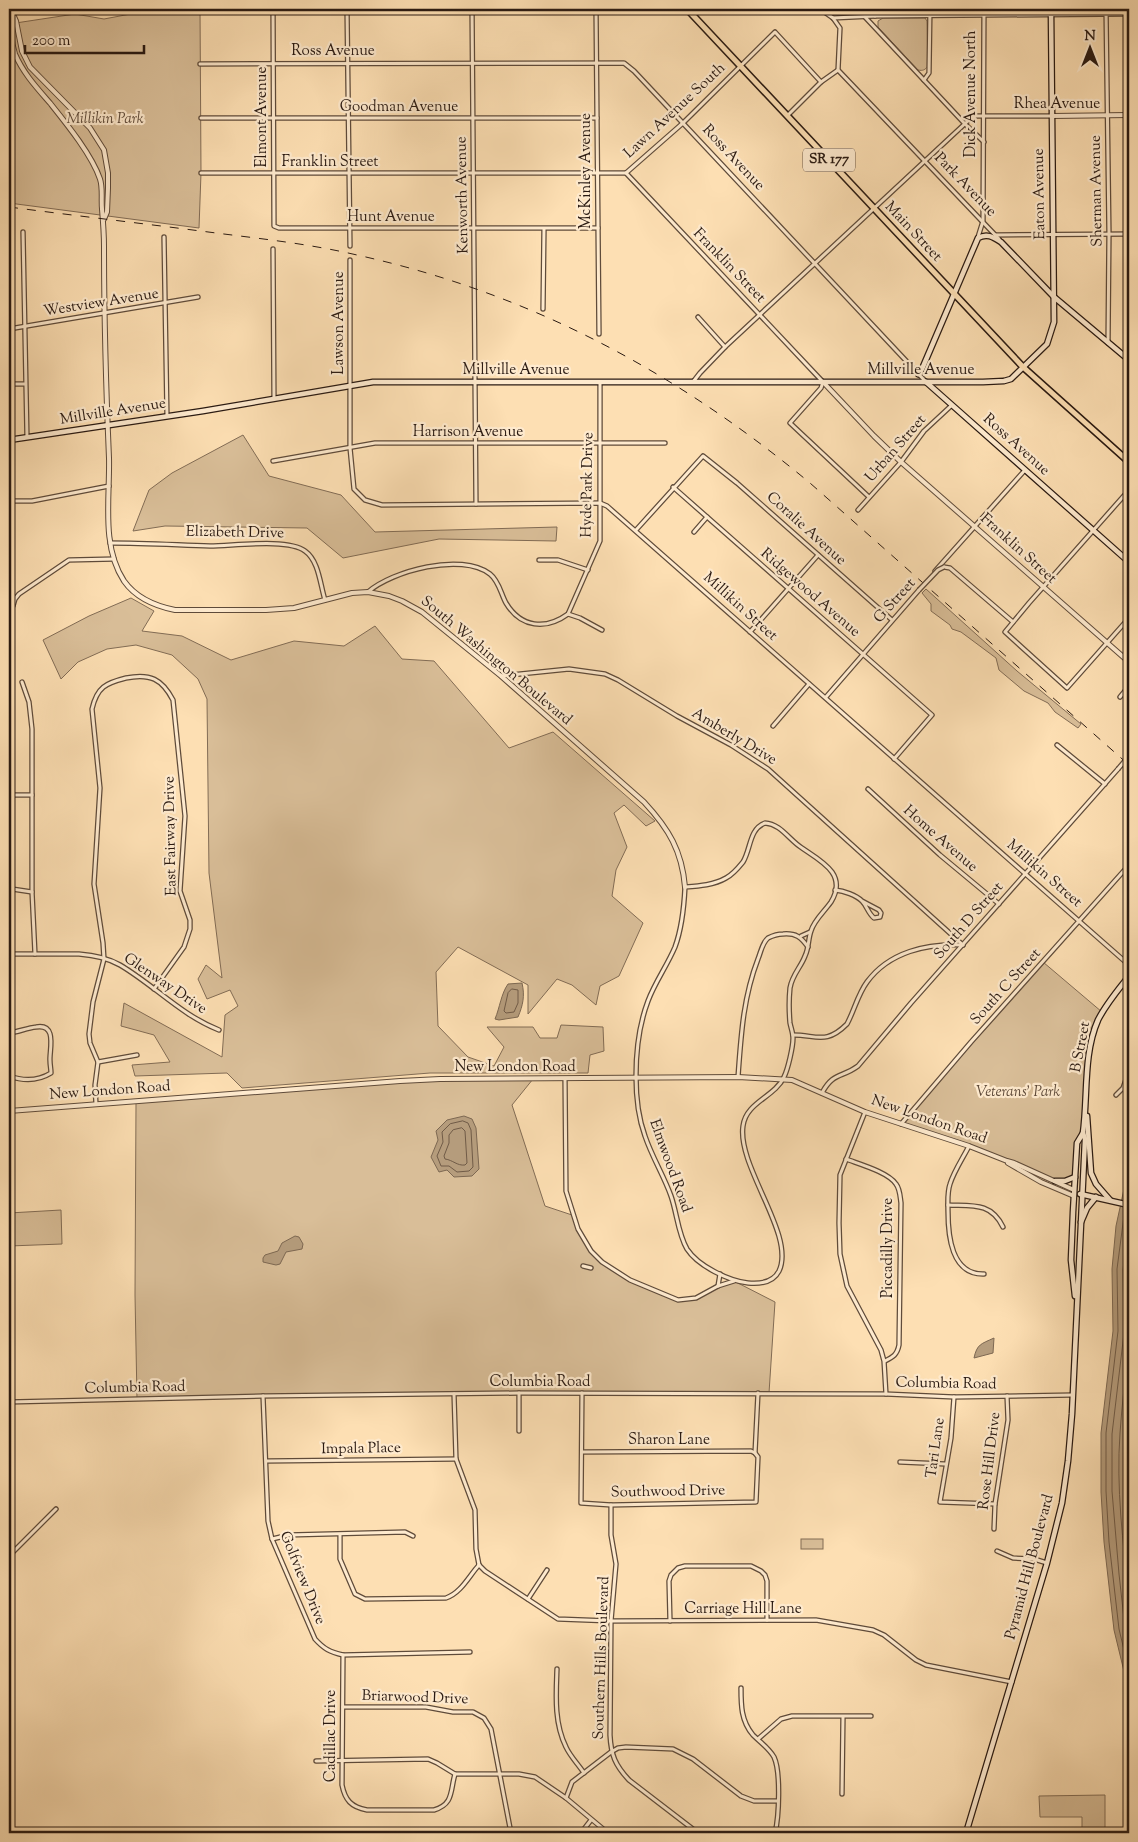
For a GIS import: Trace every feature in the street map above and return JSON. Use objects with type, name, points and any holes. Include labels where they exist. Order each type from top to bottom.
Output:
[{"type":"main road","name":"Main Street","points":[[687,9],[1023,367],[1129,462]]},
{"type":"main road","name":"Eaton Avenue","points":[[1023,367],[1049,341],[1054,322],[1051,9]]},
{"type":"main road","points":[[978,238],[989,236],[1001,242]]},
{"type":"main road","name":"Dick Avenue North","points":[[918,374],[922,369],[978,238]]},
{"type":"main road","name":"Park Avenue","points":[[1001,242],[1054,297],[1129,360]]},
{"type":"main road","name":"Millville Avenue","points":[[9,440],[373,382],[1004,381],[1014,376],[1023,367]]},
{"type":"main road","name":"Ross Avenue","points":[[926,382],[1129,562]]},
{"type":"main road","name":"B Street","points":[[1074,1190],[1077,1143],[1083,1132],[1086,1110],[1089,1054],[1097,1023],[1113,996],[1129,976]]},
{"type":"main road","points":[[1086,1110],[1088,1118],[1089,1164],[1098,1187],[1110,1200]]},
{"type":"main road","name":"B Street","points":[[1082,1194],[1085,1140],[1083,1132]]},
{"type":"main road","points":[[1055,1181],[1065,1181],[1075,1176]]},
{"type":"main road","name":"New London Road","points":[[1074,1190],[1082,1194]]},
{"type":"main road","name":"Pyramid Hill Boulevard","points":[[1074,1190],[1071,1260],[1072,1283],[1076,1300]]},
{"type":"main road","points":[[1074,1196],[1082,1194],[1129,1205]]},
{"type":"main road","name":"Pyramid Hill Boulevard","points":[[966,1833],[1047,1563],[1062,1503],[1070,1437],[1082,1194]]},
{"type":"main road","points":[[1080,1226],[1085,1212],[1096,1197]]},
{"type":"street","points":[[11,9],[12,39],[15,52],[28,76],[68,127],[94,166],[102,186],[104,219]]},
{"type":"street","points":[[11,9],[16,20],[22,51],[30,67],[90,128],[104,150],[108,173],[108,212],[104,219]]},
{"type":"street","name":"Elmont Avenue","points":[[273,9],[274,226]]},
{"type":"street","points":[[347,9],[350,246]]},
{"type":"street","name":"Kenworth Avenue","points":[[472,9],[476,504]]},
{"type":"street","name":"McKinley Avenue","points":[[596,9],[598,334]]},
{"type":"street","points":[[788,115],[821,82],[838,70],[840,28],[832,18],[820,9]]},
{"type":"street","points":[[875,9],[875,16]]},
{"type":"street","points":[[924,80],[928,73],[930,9]]},
{"type":"street","name":"Dick Avenue North","points":[[978,238],[983,221],[984,9]]},
{"type":"street","name":"Sherman Avenue","points":[[1106,9],[1109,234],[1108,343]]},
{"type":"street","points":[[832,18],[865,16],[1129,14]]},
{"type":"street","points":[[865,16],[984,142]]},
{"type":"street","name":"Lawn Avenue South","points":[[626,173],[683,123],[774,32],[821,82]]},
{"type":"street","name":"Ross Avenue","points":[[200,64],[619,62],[628,65],[926,382]]},
{"type":"street","name":"Park Avenue","points":[[838,70],[1001,242]]},
{"type":"street","name":"Rhea Avenue","points":[[984,116],[1129,115]]},
{"type":"street","points":[[693,382],[725,347],[965,124],[976,116],[984,116]]},
{"type":"street","name":"Goodman Avenue","points":[[201,118],[597,118]]},
{"type":"street","name":"Franklin Street","points":[[201,173],[626,173],[868,430],[901,462],[1129,662]]},
{"type":"street","name":"South Washington Boulevard","points":[[104,219],[104,314],[110,543],[114,559],[124,580],[133,591],[145,600],[161,607],[175,610],[266,610],[294,608],[368,592],[389,596],[413,606],[501,676],[652,810],[668,831],[678,851],[684,873],[684,910],[675,947],[653,990],[641,1023],[636,1055],[636,1078]]},
{"type":"street","name":"Hunt Avenue","points":[[274,226],[279,228],[598,228]]},
{"type":"street","points":[[543,309],[544,229]]},
{"type":"street","points":[[23,232],[27,438]]},
{"type":"street","points":[[995,234],[1129,234]]},
{"type":"street","points":[[164,238],[167,416]]},
{"type":"street","points":[[273,249],[274,398]]},
{"type":"street","name":"Lawson Avenue","points":[[350,260],[350,386]]},
{"type":"street","name":"Westview Avenue","points":[[9,329],[198,297]]},
{"type":"street","points":[[698,317],[725,347]]},
{"type":"street","name":"Hyde Park Drive","points":[[568,614],[600,541],[600,382]]},
{"type":"street","points":[[823,382],[821,388],[790,424],[869,497]]},
{"type":"street","points":[[9,384],[25,384]]},
{"type":"street","points":[[350,386],[350,448],[354,489],[365,500],[382,505],[600,503]]},
{"type":"street","name":"Urban Street","points":[[858,510],[901,462],[924,432],[952,405]]},
{"type":"street","name":"Harrison Avenue","points":[[273,461],[375,443],[665,443]]},
{"type":"street","name":"Coralie Avenue","points":[[673,487],[703,456],[737,483],[892,620]]},
{"type":"street","name":"G Street","points":[[930,576],[1025,470]]},
{"type":"street","points":[[9,501],[32,500],[109,486]]},
{"type":"street","points":[[636,530],[673,487]]},
{"type":"street","name":"Ridgewood Avenue","points":[[673,487],[932,715],[894,759]]},
{"type":"street","points":[[1129,490],[1005,632],[1067,688],[1129,618]]},
{"type":"street","name":"Millikin Street","points":[[600,503],[607,506],[636,530],[1129,965]]},
{"type":"street","points":[[694,532],[707,518]]},
{"type":"street","name":"Elizabeth Drive","points":[[110,543],[293,546],[307,552],[313,559],[324,600]]},
{"type":"street","points":[[750,632],[818,555]]},
{"type":"street","points":[[13,606],[19,594],[63,563],[76,559],[114,559]]},
{"type":"street","points":[[538,560],[558,560],[588,570]]},
{"type":"street","points":[[368,592],[378,584],[408,572],[433,566],[472,566],[485,571],[495,579],[506,604],[525,621],[546,625],[560,620],[568,614],[602,630]]},
{"type":"street","name":"G Street","points":[[826,697],[918,590],[938,570],[950,568],[1014,622]]},
{"type":"street","name":"Amberly Drive","points":[[501,676],[569,669],[605,674],[731,745],[768,768],[964,945]]},
{"type":"street","name":"East Fairway Drive","points":[[104,959],[94,884],[100,788],[92,709],[94,700],[105,685],[138,675],[147,676],[163,685],[173,700],[185,816],[180,891],[190,920],[189,937],[184,947],[154,989]]},
{"type":"street","points":[[22,682],[29,702],[32,728],[32,892],[35,954]]},
{"type":"street","points":[[773,726],[809,684]]},
{"type":"street","points":[[1120,697],[1129,686]]},
{"type":"street","points":[[1057,745],[1105,784]]},
{"type":"street","name":"South D Street","points":[[822,1093],[831,1079],[847,1073],[858,1066],[1129,756]]},
{"type":"street","name":"Home Avenue","points":[[868,789],[940,855],[999,904]]},
{"type":"street","points":[[9,795],[32,795]]},
{"type":"street","points":[[565,1079],[566,1191],[578,1229],[591,1250],[602,1262],[630,1280],[678,1300],[696,1298],[718,1286],[734,1281],[759,1283],[769,1281],[779,1270],[781,1256],[780,1241],[746,1152],[742,1124],[754,1106],[773,1091],[784,1078],[793,1035],[790,1024],[790,988],[793,978],[804,959],[810,932],[832,900],[836,890],[834,875],[826,864],[792,841],[776,826],[765,823],[759,826],[743,861],[727,878],[707,885],[685,887]]},
{"type":"street","name":"South C Street","points":[[900,1125],[971,1042],[1129,865]]},
{"type":"street","points":[[9,887],[32,892]]},
{"type":"street","points":[[836,890],[842,891],[862,901],[879,910],[881,913],[880,917],[874,918],[870,915],[862,901]]},
{"type":"street","points":[[738,1077],[745,998],[751,976],[764,943],[768,938],[777,934],[801,936],[810,932]]},
{"type":"street","points":[[801,936],[808,947]]},
{"type":"street","points":[[793,1035],[818,1038],[831,1036],[842,1029],[847,1024],[866,984],[874,974],[893,959],[908,951],[938,944],[964,945]]},
{"type":"street","name":"Glenway Drive","points":[[9,954],[79,954],[118,964],[190,1016],[219,1030]]},
{"type":"street","points":[[96,1104],[94,1086],[98,1062],[90,1044],[89,1034],[95,990],[104,959]]},
{"type":"street","points":[[9,1033],[38,1026],[49,1032],[52,1045],[50,1074],[27,1080],[19,1080],[9,1076]]},
{"type":"street","points":[[98,1062],[137,1055]]},
{"type":"street","points":[[1116,1095],[1123,1088],[1129,1071]]},
{"type":"street","name":"Elmwood Road","points":[[636,1078],[637,1099],[644,1134],[672,1198],[683,1241],[694,1258],[734,1281]]},
{"type":"street","name":"New London Road","points":[[9,1110],[440,1079],[784,1078],[865,1112],[969,1146],[1006,1161],[1041,1182],[1074,1196]]},
{"type":"street","points":[[865,1112],[840,1175],[838,1186],[840,1254],[850,1294],[881,1350],[884,1361],[886,1394]]},
{"type":"street","points":[[969,1146],[950,1184],[948,1230],[955,1257],[969,1270],[977,1274],[984,1274]]},
{"type":"street","name":"Piccadilly Drive","points":[[846,1159],[887,1176],[897,1184],[900,1192],[899,1345],[895,1356],[884,1361]]},
{"type":"street","name":"New London Road","points":[[1006,1161],[1014,1162],[1074,1190]]},
{"type":"street","points":[[948,1205],[983,1207],[991,1210],[999,1217],[1003,1226]]},
{"type":"street","points":[[583,1266],[591,1268]]},
{"type":"street","points":[[718,1286],[720,1274]]},
{"type":"street","points":[[519,1393],[519,1430]]},
{"type":"street","name":"Columbia Road","points":[[9,1402],[263,1396],[519,1393],[886,1394],[954,1397],[1072,1395]]},
{"type":"street","points":[[582,1393],[582,1452]]},
{"type":"street","points":[[755,1453],[758,1393]]},
{"type":"street","points":[[340,1535],[340,1559],[355,1594],[365,1599],[446,1598],[453,1596],[458,1591],[479,1564],[476,1549],[475,1510],[456,1459],[454,1394]]},
{"type":"street","name":"Golfview Drive","points":[[263,1396],[268,1521],[272,1538],[315,1639],[323,1648],[343,1655],[470,1652]]},
{"type":"street","name":"Rose Hill Drive","points":[[994,1529],[995,1504],[1008,1420],[1007,1396]]},
{"type":"street","name":"Tari Lane","points":[[954,1397],[951,1438],[945,1464],[940,1502],[995,1504]]},
{"type":"street","name":"Sharon Lane","points":[[582,1452],[752,1451],[755,1453]]},
{"type":"street","name":"Southwood Drive","points":[[582,1452],[581,1503],[611,1504],[756,1502],[758,1457],[755,1453]]},
{"type":"street","name":"Impala Place","points":[[267,1461],[456,1459]]},
{"type":"street","points":[[900,1462],[945,1464]]},
{"type":"street","name":"Southern Hills Boulevard","points":[[611,1504],[611,1535],[616,1564],[611,1621],[611,1752],[621,1771],[629,1780],[698,1833]]},
{"type":"street","points":[[9,1556],[56,1510]]},
{"type":"street","points":[[272,1538],[289,1535],[405,1532],[413,1536]]},
{"type":"street","points":[[997,1551],[1013,1558],[1034,1559],[1047,1563]]},
{"type":"street","name":"Carriage Hill Lane","points":[[479,1564],[485,1571],[558,1619],[611,1621],[816,1620],[873,1630],[884,1635],[916,1660],[926,1664],[1012,1682]]},
{"type":"street","points":[[670,1621],[669,1581],[674,1571],[684,1566],[751,1566],[761,1571],[767,1581],[767,1620]]},
{"type":"street","points":[[528,1599],[546,1570]]},
{"type":"street","name":"Cadillac Drive","points":[[343,1655],[342,1785],[346,1799],[357,1808],[367,1810],[434,1810],[442,1808],[447,1804],[455,1774]]},
{"type":"street","points":[[557,1669],[556,1704],[559,1729],[566,1748],[584,1772]]},
{"type":"street","points":[[741,1688],[743,1717],[753,1734],[773,1756],[776,1765],[778,1774],[775,1833]]},
{"type":"street","name":"Briarwood Drive","points":[[343,1707],[426,1707],[478,1713],[491,1728],[511,1833]]},
{"type":"street","points":[[758,1739],[781,1718],[792,1716],[871,1716]]},
{"type":"street","points":[[842,1794],[843,1717]]},
{"type":"street","points":[[566,1798],[572,1782],[584,1772],[611,1752],[626,1748],[673,1750],[693,1758],[741,1796],[754,1801],[777,1801]]},
{"type":"street","points":[[316,1761],[428,1759],[455,1774],[518,1774],[535,1777],[566,1798],[608,1833]]},
{"type":"street","points":[[581,1833],[591,1820]]},
{"type":"green space","name":"Millikin Park","points":[[157,9],[200,10],[201,173],[199,228],[9,203],[9,24],[75,14],[104,19]]},
{"type":"green space","points":[[883,18],[925,18],[927,21],[928,66],[926,68],[918,70],[878,27],[878,21]]},
{"type":"green space","points":[[243,435],[269,476],[341,495],[375,532],[557,527],[556,541],[439,539],[343,558],[307,528],[165,526],[133,531],[149,490],[172,473]]},
{"type":"green space","points":[[926,589],[1017,671],[1081,724],[1078,728],[1055,712],[1048,703],[1024,691],[999,670],[996,658],[961,632],[952,629],[950,625],[931,611],[931,604],[922,593]]},
{"type":"green space","points":[[131,598],[154,611],[142,631],[182,636],[231,660],[294,641],[344,646],[375,626],[402,659],[434,661],[509,748],[553,732],[655,821],[646,826],[624,805],[614,813],[627,847],[616,870],[612,896],[643,923],[619,976],[600,986],[596,1005],[572,985],[557,979],[528,1014],[528,985],[458,947],[436,972],[438,1026],[468,1057],[494,1066],[504,1047],[487,1027],[533,1027],[540,1038],[557,1038],[561,1025],[603,1027],[604,1051],[590,1055],[588,1073],[430,1073],[242,1088],[227,1073],[135,1076],[132,1065],[170,1062],[154,1035],[121,1026],[124,1003],[222,1057],[225,1015],[238,1006],[230,990],[207,999],[198,979],[206,965],[222,978],[209,873],[207,699],[198,679],[172,655],[136,645],[107,649],[78,662],[61,679],[43,640],[89,616]]},
{"type":"green space","name":"Veterans’ Park","points":[[1043,962],[1102,1012],[1097,1023],[1089,1054],[1086,1110],[1075,1177],[1055,1181],[981,1150],[901,1125]]},
{"type":"green space","points":[[533,1079],[512,1105],[545,1206],[572,1215],[591,1250],[602,1262],[630,1280],[678,1300],[696,1298],[718,1286],[734,1281],[775,1302],[769,1393],[582,1393],[137,1399],[135,1295],[136,1102],[400,1081]]},
{"type":"green space","points":[[61,1210],[62,1244],[9,1246],[9,1213]]},
{"type":"green space","points":[[801,1539],[823,1539],[823,1549],[801,1549]]},
{"type":"green space","points":[[1105,1795],[1105,1833],[1082,1833],[1082,1817],[1040,1817],[1039,1796]]},
{"type":"water","points":[[522,983],[523,1000],[518,1017],[495,1019],[508,984]]},
{"type":"water","points":[[464,1116],[472,1119],[476,1128],[479,1169],[472,1176],[454,1177],[447,1170],[439,1172],[431,1157],[438,1140],[436,1131],[447,1120]]},
{"type":"water","points":[[1129,1166],[1129,1692],[1114,1630],[1104,1542],[1101,1492],[1101,1433],[1113,1331],[1112,1269],[1116,1226]]},
{"type":"water","points":[[295,1236],[299,1237],[303,1244],[302,1249],[286,1252],[280,1264],[263,1262],[265,1255],[278,1251],[282,1243]]},
{"type":"water","points":[[994,1338],[993,1353],[974,1358],[980,1345]]},
{"type":"railway","points":[[9,207],[286,242],[357,255],[420,271],[481,291],[540,314],[597,341],[653,372],[706,405],[810,483],[1129,765]]}]
